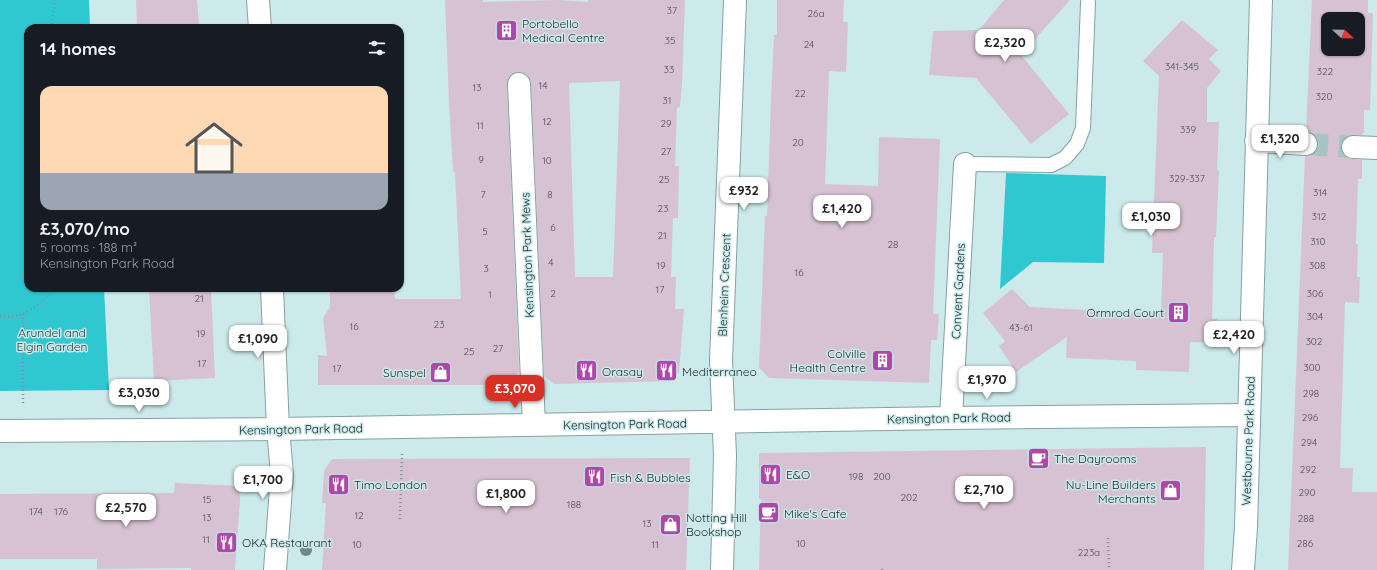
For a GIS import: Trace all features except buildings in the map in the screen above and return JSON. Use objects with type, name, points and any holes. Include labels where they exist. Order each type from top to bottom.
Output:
[{"type":"street","points":[[258,0],[260,24]]},
{"type":"street","name":"Blenheim Crescent","points":[[722,570],[726,456],[721,361],[735,0]]},
{"type":"street","name":"Westbourne Park Road","points":[[1244,570],[1261,0]]},
{"type":"street","name":"Kensington Park Mews","points":[[520,84],[534,425]]},
{"type":"street","points":[[1256,141],[1306,144]]},
{"type":"street","points":[[1353,147],[1377,148]]},
{"type":"street","name":"Convent Gardens","points":[[951,418],[965,164]]},
{"type":"street","points":[[272,292],[278,429],[282,474],[275,570]]},
{"type":"street","name":"Kensington Park Road","points":[[0,431],[402,428],[951,418],[1249,415]]},
{"type":"lane","points":[[965,164],[1051,165],[1065,158],[1077,144],[1083,128],[1088,3]]},
{"type":"path","points":[[52,24],[55,0]]},
{"type":"path","points":[[0,316],[12,317],[22,314],[46,298],[51,292]]},
{"type":"path","points":[[22,314],[23,431]]},
{"type":"path","points":[[400,519],[402,428]]},
{"type":"path","points":[[1108,538],[1108,570]]},
{"type":"green space","name":"Arundel and Elgin Garden","points":[[0,0],[89,0],[90,24],[24,24],[24,292],[104,292],[109,390],[0,391]]},
{"type":"green space","points":[[1006,173],[1106,176],[1104,263],[1033,262],[1000,289]]},
{"type":"tunnel","points":[[1306,144],[1353,147]]},
{"type":"place","name":"Portobello Medical Centre","points":[[507,30]]},
{"type":"place","name":"Ormrod Court","points":[[1179,312]]},
{"type":"place","name":"Colville Health Centre","points":[[882,360]]},
{"type":"place","name":"Orasay","points":[[586,371]]},
{"type":"place","name":"Mediterraneo","points":[[666,371]]},
{"type":"place","name":"Sunspel","points":[[441,372]]},
{"type":"place","name":"The Dayrooms","points":[[1038,458]]},
{"type":"place","name":"E&O","points":[[771,474]]},
{"type":"place","name":"Fish & Bubbles","points":[[594,477]]},
{"type":"place","name":"Timo London","points":[[338,484]]},
{"type":"place","name":"Nu-Line Builders Merchants","points":[[1171,491]]},
{"type":"place","name":"Mike's Cafe","points":[[768,513]]},
{"type":"place","name":"Notting Hill Bookshop","points":[[671,524]]},
{"type":"place","name":"OKA Restaurant","points":[[227,542]]}]
